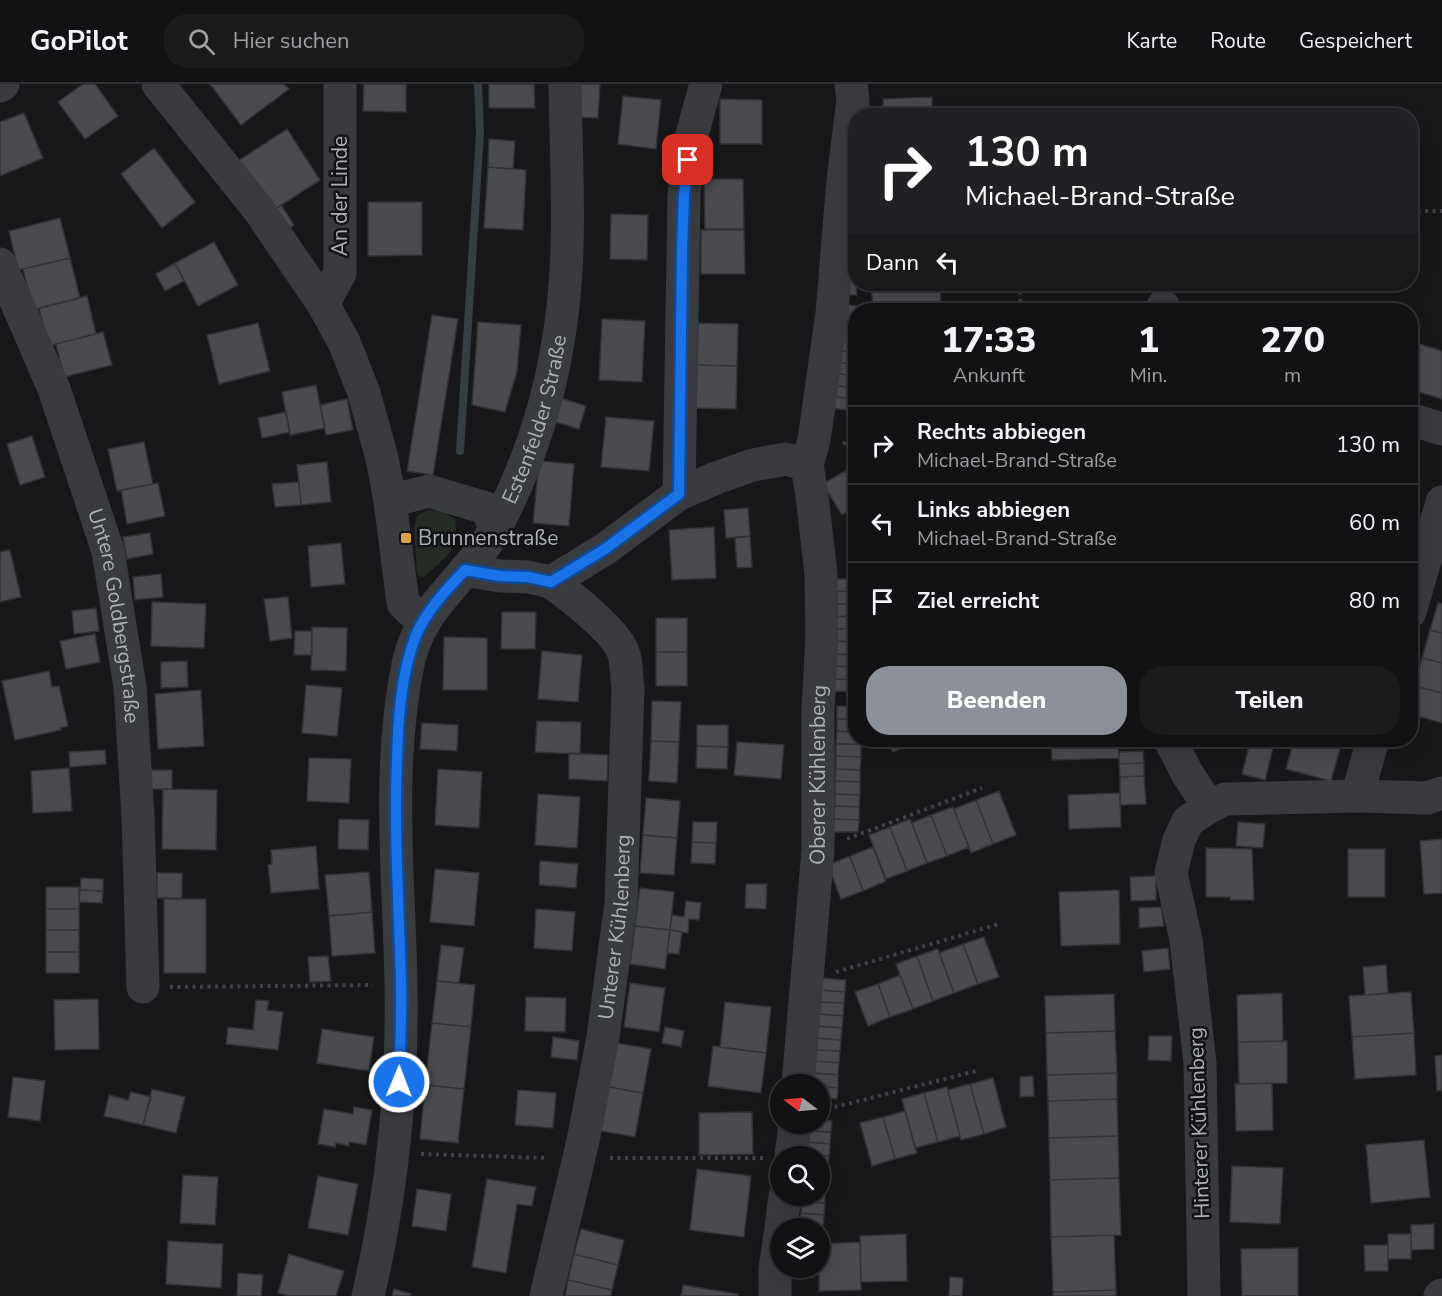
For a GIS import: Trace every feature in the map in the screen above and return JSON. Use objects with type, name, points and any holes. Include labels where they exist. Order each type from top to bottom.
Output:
[{"type":"street","points":[[158,84],[259,210],[323,304],[344,342],[364,393],[379,443],[390,501],[403,603],[423,622]]},
{"type":"street","name":"An der Linde","points":[[323,304],[340,273],[340,84]]},
{"type":"street","name":"Estenfelder Straße","points":[[368,1296],[389,1194],[399,1091],[401,984],[396,791],[398,722],[407,665],[423,622],[443,594],[482,549],[496,528],[545,403],[559,340],[565,274],[565,84]]},
{"type":"street","points":[[679,494],[684,195],[690,142],[706,84]]},
{"type":"street","name":"Oberer Kühlenberg","points":[[853,108],[856,89]]},
{"type":"street","name":"Oberer Kühlenberg","points":[[799,1074],[818,850],[818,709],[822,638],[821,574],[807,465],[814,440],[832,313],[848,145]]},
{"type":"street","name":"Untere Goldbergstraße","points":[[0,264],[54,389],[108,551],[130,687],[138,818],[143,987]]},
{"type":"street","points":[[1418,422],[1442,429]]},
{"type":"street","points":[[465,570],[551,582],[605,549],[679,494],[753,465],[786,459],[807,465]]},
{"type":"street","points":[[390,501],[429,491],[486,508],[496,528]]},
{"type":"street","points":[[1418,584],[1442,502]]},
{"type":"street","name":"Unterer Kühlenberg","points":[[546,1296],[583,1141],[603,1037],[621,903],[628,688],[624,653],[605,628],[578,602],[551,582]]},
{"type":"street","points":[[1174,747],[1209,807]]},
{"type":"street","points":[[1357,796],[1371,747]]},
{"type":"street","name":"Hinterer Kühlenberg","points":[[1204,1296],[1200,1063],[1186,940],[1171,873],[1179,840],[1188,821],[1225,799],[1357,796],[1426,798],[1442,793]]},
{"type":"street","points":[[775,1278],[775,1296]]},
{"type":"path","points":[[1418,211],[1442,211]]},
{"type":"path","points":[[818,850],[982,788]]},
{"type":"path","points":[[806,981],[999,924]]},
{"type":"path","points":[[143,987],[401,984]]},
{"type":"path","points":[[830,1108],[976,1071]]},
{"type":"shaded area","points":[[428,510],[442,511],[455,519],[456,531],[453,547],[449,553],[423,578],[417,574],[414,529],[417,516]]},
{"type":"building","points":[[83,84],[95,84],[118,116],[85,139],[58,102]]},
{"type":"building","points":[[210,84],[284,84],[289,89],[241,125]]},
{"type":"building","points":[[364,84],[406,84],[406,112],[363,111]]},
{"type":"building","points":[[489,84],[534,84],[535,108],[489,108]]},
{"type":"building","points":[[578,84],[600,84],[598,118],[576,117]]},
{"type":"building","points":[[623,96],[661,100],[656,149],[618,144]]},
{"type":"building","points":[[932,97],[932,108],[884,108],[883,99]]},
{"type":"building","points":[[720,99],[762,100],[762,144],[720,144]]},
{"type":"building","points":[[24,113],[43,158],[0,176],[0,122]]},
{"type":"building","points":[[287,129],[320,180],[271,212],[238,161]]},
{"type":"building","points":[[489,139],[515,141],[513,169],[488,167]]},
{"type":"building","points":[[154,148],[195,202],[162,228],[121,174]]},
{"type":"building","points":[[488,167],[526,170],[523,230],[484,228]]},
{"type":"building","points":[[704,179],[743,179],[744,229],[705,229]]},
{"type":"building","points":[[368,202],[422,202],[422,255],[368,256]]},
{"type":"building","points":[[281,205],[294,225],[284,232],[271,212]]},
{"type":"building","points":[[611,214],[648,215],[647,260],[610,259]]},
{"type":"building","points":[[60,218],[70,258],[18,270],[9,231]]},
{"type":"building","points":[[701,230],[744,230],[745,274],[701,274]]},
{"type":"building","points":[[214,242],[238,285],[198,306],[175,263]]},
{"type":"building","points":[[70,258],[80,298],[33,310],[23,269]]},
{"type":"building","points":[[175,263],[184,281],[165,291],[156,274]]},
{"type":"building","points":[[845,279],[848,279],[848,291],[857,291],[857,295],[845,295]]},
{"type":"building","points":[[872,291],[940,291],[941,303],[872,303]]},
{"type":"building","points":[[87,296],[96,334],[48,346],[39,308]]},
{"type":"building","points":[[843,304],[848,305],[848,317],[842,316]]},
{"type":"building","points":[[432,315],[458,319],[433,475],[407,471]]},
{"type":"building","points":[[842,316],[848,317],[848,328],[841,327]]},
{"type":"building","points":[[602,319],[645,321],[642,382],[599,380]]},
{"type":"building","points":[[478,322],[521,325],[517,371],[505,412],[472,405]]},
{"type":"building","points":[[258,323],[270,371],[219,384],[207,335]]},
{"type":"building","points":[[698,323],[738,324],[737,366],[697,365]]},
{"type":"building","points":[[841,327],[848,328],[848,340],[839,339]]},
{"type":"building","points":[[103,332],[112,365],[64,377],[56,344]]},
{"type":"building","points":[[839,339],[848,340],[848,352],[837,350]]},
{"type":"building","points":[[1418,344],[1442,351],[1442,399],[1418,392]]},
{"type":"building","points":[[837,350],[848,352],[848,363],[836,362]]},
{"type":"building","points":[[836,362],[848,363],[848,375],[834,373]]},
{"type":"building","points":[[697,365],[737,366],[736,409],[696,408]]},
{"type":"building","points":[[834,373],[848,375],[848,387],[832,385]]},
{"type":"building","points":[[316,385],[325,428],[290,435],[282,392]]},
{"type":"building","points":[[832,385],[848,387],[848,399],[831,396]]},
{"type":"building","points":[[554,396],[586,406],[579,429],[546,419]]},
{"type":"building","points":[[831,396],[848,399],[848,410],[829,408]]},
{"type":"building","points":[[347,399],[353,430],[326,435],[320,405]]},
{"type":"building","points":[[286,412],[290,432],[262,438],[258,418]]},
{"type":"building","points":[[606,417],[654,421],[649,471],[601,467]]},
{"type":"building","points":[[32,436],[45,477],[20,485],[7,444]]},
{"type":"building","points":[[144,442],[153,484],[117,491],[108,449]]},
{"type":"building","points":[[539,461],[574,464],[569,526],[533,523]]},
{"type":"building","points":[[327,462],[331,502],[301,505],[297,465]]},
{"type":"building","points":[[845,471],[848,476],[848,511],[842,515],[823,484]]},
{"type":"building","points":[[299,482],[301,505],[275,507],[272,484]]},
{"type":"building","points":[[158,483],[165,516],[127,524],[121,490]]},
{"type":"building","points":[[748,508],[750,536],[726,538],[724,510]]},
{"type":"building","points":[[714,527],[716,578],[672,580],[669,530]]},
{"type":"building","points":[[150,533],[153,554],[127,559],[123,537]]},
{"type":"building","points":[[750,536],[752,567],[737,568],[735,538]]},
{"type":"building","points":[[341,543],[345,584],[311,587],[308,546]]},
{"type":"building","points":[[10,550],[21,597],[0,602],[0,552]]},
{"type":"building","points":[[161,574],[163,597],[135,600],[133,577]]},
{"type":"building","points":[[836,579],[848,579],[848,592],[836,591]]},
{"type":"building","points":[[836,591],[848,592],[848,604],[835,604]]},
{"type":"building","points":[[288,597],[292,638],[270,641],[264,599]]},
{"type":"building","points":[[152,602],[206,604],[204,648],[151,646]]},
{"type":"building","points":[[1438,603],[1442,604],[1442,633],[1430,630]]},
{"type":"building","points":[[835,604],[848,604],[848,617],[835,616]]},
{"type":"building","points":[[96,608],[99,631],[74,634],[72,611]]},
{"type":"building","points":[[502,612],[536,612],[535,649],[501,649]]},
{"type":"building","points":[[835,616],[848,617],[848,629],[834,629]]},
{"type":"building","points":[[656,618],[687,618],[687,652],[656,652]]},
{"type":"building","points":[[312,627],[347,628],[346,671],[311,670]]},
{"type":"building","points":[[834,629],[848,629],[848,642],[834,641]]},
{"type":"building","points":[[1430,630],[1442,633],[1442,663],[1422,658]]},
{"type":"building","points":[[295,631],[312,631],[312,655],[294,655]]},
{"type":"building","points":[[95,634],[100,662],[66,669],[60,641]]},
{"type":"building","points":[[444,637],[487,638],[487,690],[443,690]]},
{"type":"building","points":[[834,641],[848,642],[848,655],[834,654]]},
{"type":"building","points":[[542,651],[582,655],[578,702],[538,699]]},
{"type":"building","points":[[656,652],[687,652],[687,686],[656,686]]},
{"type":"building","points":[[834,654],[848,655],[848,667],[833,666]]},
{"type":"building","points":[[1422,658],[1442,663],[1442,693],[1418,687]]},
{"type":"building","points":[[187,661],[188,687],[161,688],[161,662]]},
{"type":"building","points":[[833,666],[848,667],[848,680],[833,679]]},
{"type":"building","points":[[49,671],[52,687],[59,686],[68,726],[60,728],[61,730],[15,740],[2,681]]},
{"type":"building","points":[[833,679],[848,680],[848,692],[833,691]]},
{"type":"building","points":[[306,685],[342,688],[337,736],[302,733]]},
{"type":"building","points":[[1418,687],[1442,693],[1442,723],[1418,716]]},
{"type":"building","points":[[201,690],[204,746],[158,749],[155,694]]},
{"type":"building","points":[[652,701],[681,702],[679,742],[651,741]]},
{"type":"building","points":[[837,706],[848,707],[848,719],[837,719]]},
{"type":"building","points":[[837,719],[848,719],[848,732],[837,731]]},
{"type":"building","points":[[537,721],[581,722],[580,754],[535,752]]},
{"type":"building","points":[[422,723],[458,725],[457,751],[420,749]]},
{"type":"building","points":[[697,725],[728,725],[728,747],[697,746]]},
{"type":"building","points":[[837,731],[848,732],[848,744],[836,744]]},
{"type":"building","points":[[651,741],[679,742],[677,783],[649,781]]},
{"type":"building","points":[[737,742],[784,745],[781,779],[734,775]]},
{"type":"building","points":[[836,744],[861,747],[861,757],[836,756]]},
{"type":"building","points":[[697,746],[728,747],[727,769],[696,768]]},
{"type":"building","points":[[890,747],[905,747],[893,752]]},
{"type":"building","points":[[1051,747],[1118,747],[1119,758],[1052,760]]},
{"type":"building","points":[[1249,747],[1273,748],[1265,780],[1242,774]]},
{"type":"building","points":[[1292,747],[1340,747],[1331,781],[1286,769]]},
{"type":"building","points":[[105,750],[106,764],[70,767],[69,752]]},
{"type":"building","points":[[1143,751],[1144,763],[1119,764],[1119,752]]},
{"type":"building","points":[[569,753],[608,755],[607,781],[569,779]]},
{"type":"building","points":[[836,756],[861,757],[860,770],[836,769]]},
{"type":"building","points":[[309,758],[351,759],[349,803],[307,801]]},
{"type":"building","points":[[1144,763],[1144,776],[1120,777],[1119,764]]},
{"type":"building","points":[[69,768],[72,811],[33,813],[31,771]]},
{"type":"building","points":[[438,769],[482,772],[479,828],[435,825]]},
{"type":"building","points":[[836,769],[860,770],[860,782],[835,781]]},
{"type":"building","points":[[149,770],[172,770],[172,789],[149,789]]},
{"type":"building","points":[[1144,776],[1146,804],[1120,805],[1120,777]]},
{"type":"building","points":[[835,781],[860,782],[860,795],[835,794]]},
{"type":"building","points":[[163,789],[217,790],[216,850],[162,849]]},
{"type":"building","points":[[999,791],[1016,835],[993,844],[976,800]]},
{"type":"building","points":[[1120,793],[1121,827],[1069,829],[1068,795]]},
{"type":"building","points":[[538,794],[580,797],[577,848],[535,845]]},
{"type":"building","points":[[835,794],[860,795],[859,807],[835,806]]},
{"type":"building","points":[[646,798],[680,801],[677,838],[643,835]]},
{"type":"building","points":[[976,800],[993,844],[971,853],[954,809]]},
{"type":"building","points":[[835,806],[859,807],[859,820],[834,819]]},
{"type":"building","points":[[953,807],[969,847],[947,856],[931,815]]},
{"type":"building","points":[[931,815],[947,856],[927,863],[912,823]]},
{"type":"building","points":[[339,819],[369,820],[368,850],[338,849]]},
{"type":"building","points":[[834,819],[859,820],[858,832],[833,832]]},
{"type":"building","points":[[910,819],[927,863],[907,871],[890,827]]},
{"type":"building","points":[[693,822],[717,822],[716,843],[692,842]]},
{"type":"building","points":[[1238,822],[1265,824],[1263,848],[1236,846]]},
{"type":"building","points":[[890,827],[907,871],[886,879],[869,835]]},
{"type":"building","points":[[643,835],[677,838],[674,875],[640,873]]},
{"type":"building","points":[[1442,839],[1442,893],[1424,894],[1420,841]]},
{"type":"building","points":[[692,842],[716,843],[715,864],[691,863]]},
{"type":"building","points":[[316,846],[319,889],[271,893],[268,865],[272,864],[271,850]]},
{"type":"building","points":[[873,847],[886,881],[863,891],[850,856]]},
{"type":"building","points":[[1206,848],[1252,849],[1254,900],[1206,897]]},
{"type":"building","points":[[1348,849],[1385,849],[1385,897],[1348,897]]},
{"type":"building","points":[[850,856],[863,891],[841,899],[828,865]]},
{"type":"building","points":[[540,861],[578,864],[576,888],[539,885]]},
{"type":"building","points":[[435,869],[479,873],[474,926],[430,922]]},
{"type":"building","points":[[369,872],[372,912],[329,916],[325,875]]},
{"type":"building","points":[[157,873],[182,873],[182,898],[157,898]]},
{"type":"building","points":[[1156,876],[1156,900],[1131,901],[1130,877]]},
{"type":"building","points":[[81,878],[103,879],[103,891],[80,890]]},
{"type":"building","points":[[746,884],[767,884],[766,909],[745,908]]},
{"type":"building","points":[[46,887],[79,887],[79,909],[46,909]]},
{"type":"building","points":[[640,888],[674,892],[670,930],[635,926]]},
{"type":"building","points":[[80,890],[103,891],[102,903],[79,902]]},
{"type":"building","points":[[1119,890],[1120,944],[1061,946],[1059,892]]},
{"type":"building","points":[[164,899],[206,899],[206,973],[164,973]]},
{"type":"building","points":[[686,901],[701,903],[699,920],[689,919],[688,933],[670,930],[672,915],[684,917]]},
{"type":"building","points":[[1161,907],[1164,926],[1139,928],[1139,908]]},
{"type":"building","points":[[46,909],[79,909],[79,930],[46,930]]},
{"type":"building","points":[[536,909],[575,912],[572,951],[534,948]]},
{"type":"building","points":[[372,912],[375,953],[332,956],[329,916]]},
{"type":"building","points":[[635,926],[670,930],[665,969],[630,964]]},
{"type":"building","points":[[46,930],[79,930],[79,952],[46,952]]},
{"type":"building","points":[[670,930],[682,932],[679,954],[667,953]]},
{"type":"building","points":[[984,937],[999,977],[978,984],[963,944]]},
{"type":"building","points":[[963,944],[978,984],[954,993],[939,953]]},
{"type":"building","points":[[441,945],[464,948],[459,983],[437,981]]},
{"type":"building","points":[[1168,948],[1170,969],[1144,972],[1142,951]]},
{"type":"building","points":[[938,949],[954,993],[933,1001],[917,956]]},
{"type":"building","points":[[46,952],[79,952],[79,973],[46,973]]},
{"type":"building","points":[[328,956],[331,981],[310,982],[308,957]]},
{"type":"building","points":[[917,956],[933,1001],[913,1009],[896,964]]},
{"type":"building","points":[[1386,965],[1388,993],[1365,995],[1363,967]]},
{"type":"building","points":[[900,975],[913,1009],[890,1017],[878,984]]},
{"type":"building","points":[[821,978],[846,980],[845,992],[820,990]]},
{"type":"building","points":[[437,981],[475,985],[471,1027],[432,1023]]},
{"type":"building","points":[[630,983],[665,988],[659,1032],[624,1027]]},
{"type":"building","points":[[878,984],[890,1017],[868,1026],[855,992]]},
{"type":"building","points":[[820,990],[845,992],[844,1003],[819,1002]]},
{"type":"building","points":[[1411,992],[1414,1033],[1352,1037],[1349,996]]},
{"type":"building","points":[[1282,993],[1283,1041],[1238,1042],[1237,995]]},
{"type":"building","points":[[1114,994],[1115,1031],[1046,1033],[1045,996]]},
{"type":"building","points":[[526,997],[566,998],[565,1032],[525,1031]]},
{"type":"building","points":[[98,999],[99,1049],[55,1050],[54,1000]]},
{"type":"building","points":[[256,1000],[269,1001],[267,1010],[283,1012],[278,1050],[226,1044],[228,1027],[253,1030]]},
{"type":"building","points":[[725,1002],[771,1007],[766,1053],[720,1047]]},
{"type":"building","points":[[819,1002],[844,1003],[843,1016],[818,1014]]},
{"type":"building","points":[[818,1014],[843,1016],[842,1028],[817,1026]]},
{"type":"building","points":[[432,1023],[471,1027],[464,1089],[425,1085]]},
{"type":"building","points":[[817,1026],[842,1028],[841,1040],[816,1038]]},
{"type":"building","points":[[665,1027],[684,1031],[681,1047],[662,1043]]},
{"type":"building","points":[[322,1029],[374,1037],[369,1071],[317,1063]]},
{"type":"building","points":[[1115,1031],[1117,1073],[1047,1075],[1046,1033]]},
{"type":"building","points":[[1414,1033],[1416,1075],[1355,1079],[1352,1037]]},
{"type":"building","points":[[1149,1036],[1172,1036],[1171,1061],[1148,1060]]},
{"type":"building","points":[[553,1037],[579,1041],[577,1060],[551,1057]]},
{"type":"building","points":[[816,1038],[841,1040],[840,1051],[815,1050]]},
{"type":"building","points":[[1287,1041],[1287,1083],[1239,1084],[1238,1042]]},
{"type":"building","points":[[617,1043],[651,1049],[643,1093],[609,1087]]},
{"type":"building","points":[[713,1046],[766,1053],[761,1093],[708,1086]]},
{"type":"building","points":[[815,1050],[840,1051],[839,1063],[814,1061]]},
{"type":"building","points":[[1442,1055],[1442,1090],[1437,1091],[1435,1056]]},
{"type":"building","points":[[814,1061],[839,1063],[838,1075],[813,1073]]},
{"type":"building","points":[[1117,1073],[1117,1099],[1048,1101],[1047,1075]]},
{"type":"building","points":[[830,1074],[838,1075],[838,1088],[830,1087]]},
{"type":"building","points":[[1033,1076],[1034,1096],[1020,1097],[1020,1077]]},
{"type":"building","points":[[13,1077],[45,1081],[40,1121],[8,1117]]},
{"type":"building","points":[[993,1078],[1006,1127],[984,1134],[970,1084]]},
{"type":"building","points":[[1272,1083],[1273,1130],[1236,1131],[1235,1084]]},
{"type":"building","points":[[970,1084],[984,1134],[961,1140],[948,1090]]},
{"type":"building","points":[[425,1085],[464,1089],[458,1143],[420,1139]]},
{"type":"building","points":[[609,1087],[643,1093],[635,1137],[601,1131]]},
{"type":"building","points":[[830,1087],[838,1088],[837,1099],[830,1099]]},
{"type":"building","points":[[947,1087],[960,1136],[938,1142],[924,1093]]},
{"type":"building","points":[[152,1089],[185,1097],[176,1133],[143,1125]]},
{"type":"building","points":[[518,1090],[556,1093],[553,1128],[515,1125]]},
{"type":"building","points":[[131,1092],[151,1097],[143,1125],[104,1116],[109,1095],[128,1100]]},
{"type":"building","points":[[924,1093],[938,1142],[915,1148],[902,1099]]},
{"type":"building","points":[[1117,1099],[1118,1136],[1049,1138],[1048,1101]]},
{"type":"building","points":[[354,1107],[372,1110],[366,1145],[349,1142],[349,1146],[336,1143],[335,1147],[318,1144],[324,1109],[353,1114]]},
{"type":"building","points":[[905,1111],[917,1153],[895,1159],[883,1117]]},
{"type":"building","points":[[752,1112],[753,1154],[699,1155],[699,1113]]},
{"type":"building","points":[[883,1117],[895,1159],[872,1166],[860,1123]]},
{"type":"building","points":[[831,1132],[830,1144],[807,1142],[808,1134],[830,1134]]},
{"type":"building","points":[[1118,1136],[1119,1178],[1050,1180],[1049,1138]]},
{"type":"building","points":[[1424,1140],[1430,1197],[1371,1203],[1366,1145]]},
{"type":"building","points":[[807,1142],[830,1144],[830,1146],[807,1146]]},
{"type":"building","points":[[1232,1166],[1283,1168],[1280,1224],[1230,1222]]},
{"type":"building","points":[[697,1169],[751,1176],[744,1237],[690,1230]]},
{"type":"building","points":[[183,1175],[218,1177],[215,1225],[180,1223]]},
{"type":"building","points":[[318,1176],[358,1184],[348,1235],[308,1228]]},
{"type":"building","points":[[1119,1178],[1121,1235],[1051,1237],[1050,1180]]},
{"type":"building","points":[[487,1179],[536,1187],[532,1206],[517,1204],[506,1273],[472,1267]]},
{"type":"building","points":[[417,1189],[451,1194],[446,1231],[412,1226]]},
{"type":"building","points":[[802,1206],[825,1206],[824,1215],[801,1213]]},
{"type":"building","points":[[801,1213],[824,1215],[824,1218],[801,1218]]},
{"type":"building","points":[[1434,1224],[1434,1249],[1411,1250],[1411,1225]]},
{"type":"building","points":[[581,1229],[624,1240],[618,1265],[574,1254]]},
{"type":"building","points":[[906,1234],[907,1281],[861,1282],[860,1236]]},
{"type":"building","points":[[1388,1234],[1411,1234],[1411,1259],[1388,1259]]},
{"type":"building","points":[[1114,1235],[1116,1290],[1053,1292],[1051,1237]]},
{"type":"building","points":[[168,1241],[223,1244],[221,1288],[166,1284]]},
{"type":"building","points":[[860,1242],[861,1290],[819,1291],[819,1278],[830,1278],[830,1243]]},
{"type":"building","points":[[1364,1245],[1388,1245],[1388,1271],[1365,1271]]},
{"type":"building","points":[[1298,1248],[1298,1296],[1242,1296],[1241,1249]]},
{"type":"building","points":[[289,1254],[344,1271],[336,1296],[289,1296],[278,1293]]},
{"type":"building","points":[[574,1254],[618,1265],[612,1290],[568,1280]]},
{"type":"building","points":[[238,1273],[263,1275],[261,1296],[237,1296]]},
{"type":"building","points":[[950,1277],[963,1278],[962,1296],[949,1296]]},
{"type":"building","points":[[568,1280],[612,1290],[611,1296],[565,1296]]},
{"type":"building","points":[[683,1285],[738,1294],[738,1296],[681,1296]]},
{"type":"building","points":[[394,1289],[411,1294],[410,1296],[392,1296]]},
{"type":"building","points":[[1116,1290],[1116,1296],[1053,1296],[1053,1292]]},
{"type":"waterway","points":[[460,451],[480,133],[478,84]]},
{"type":"place","name":"Brunnenstraße","points":[[406,538]]},
{"type":"route","points":[[399,1082],[401,984],[397,895],[398,722],[407,665],[416,636],[443,594],[465,570],[551,582],[605,549],[679,494],[682,250],[688,160]]}]
